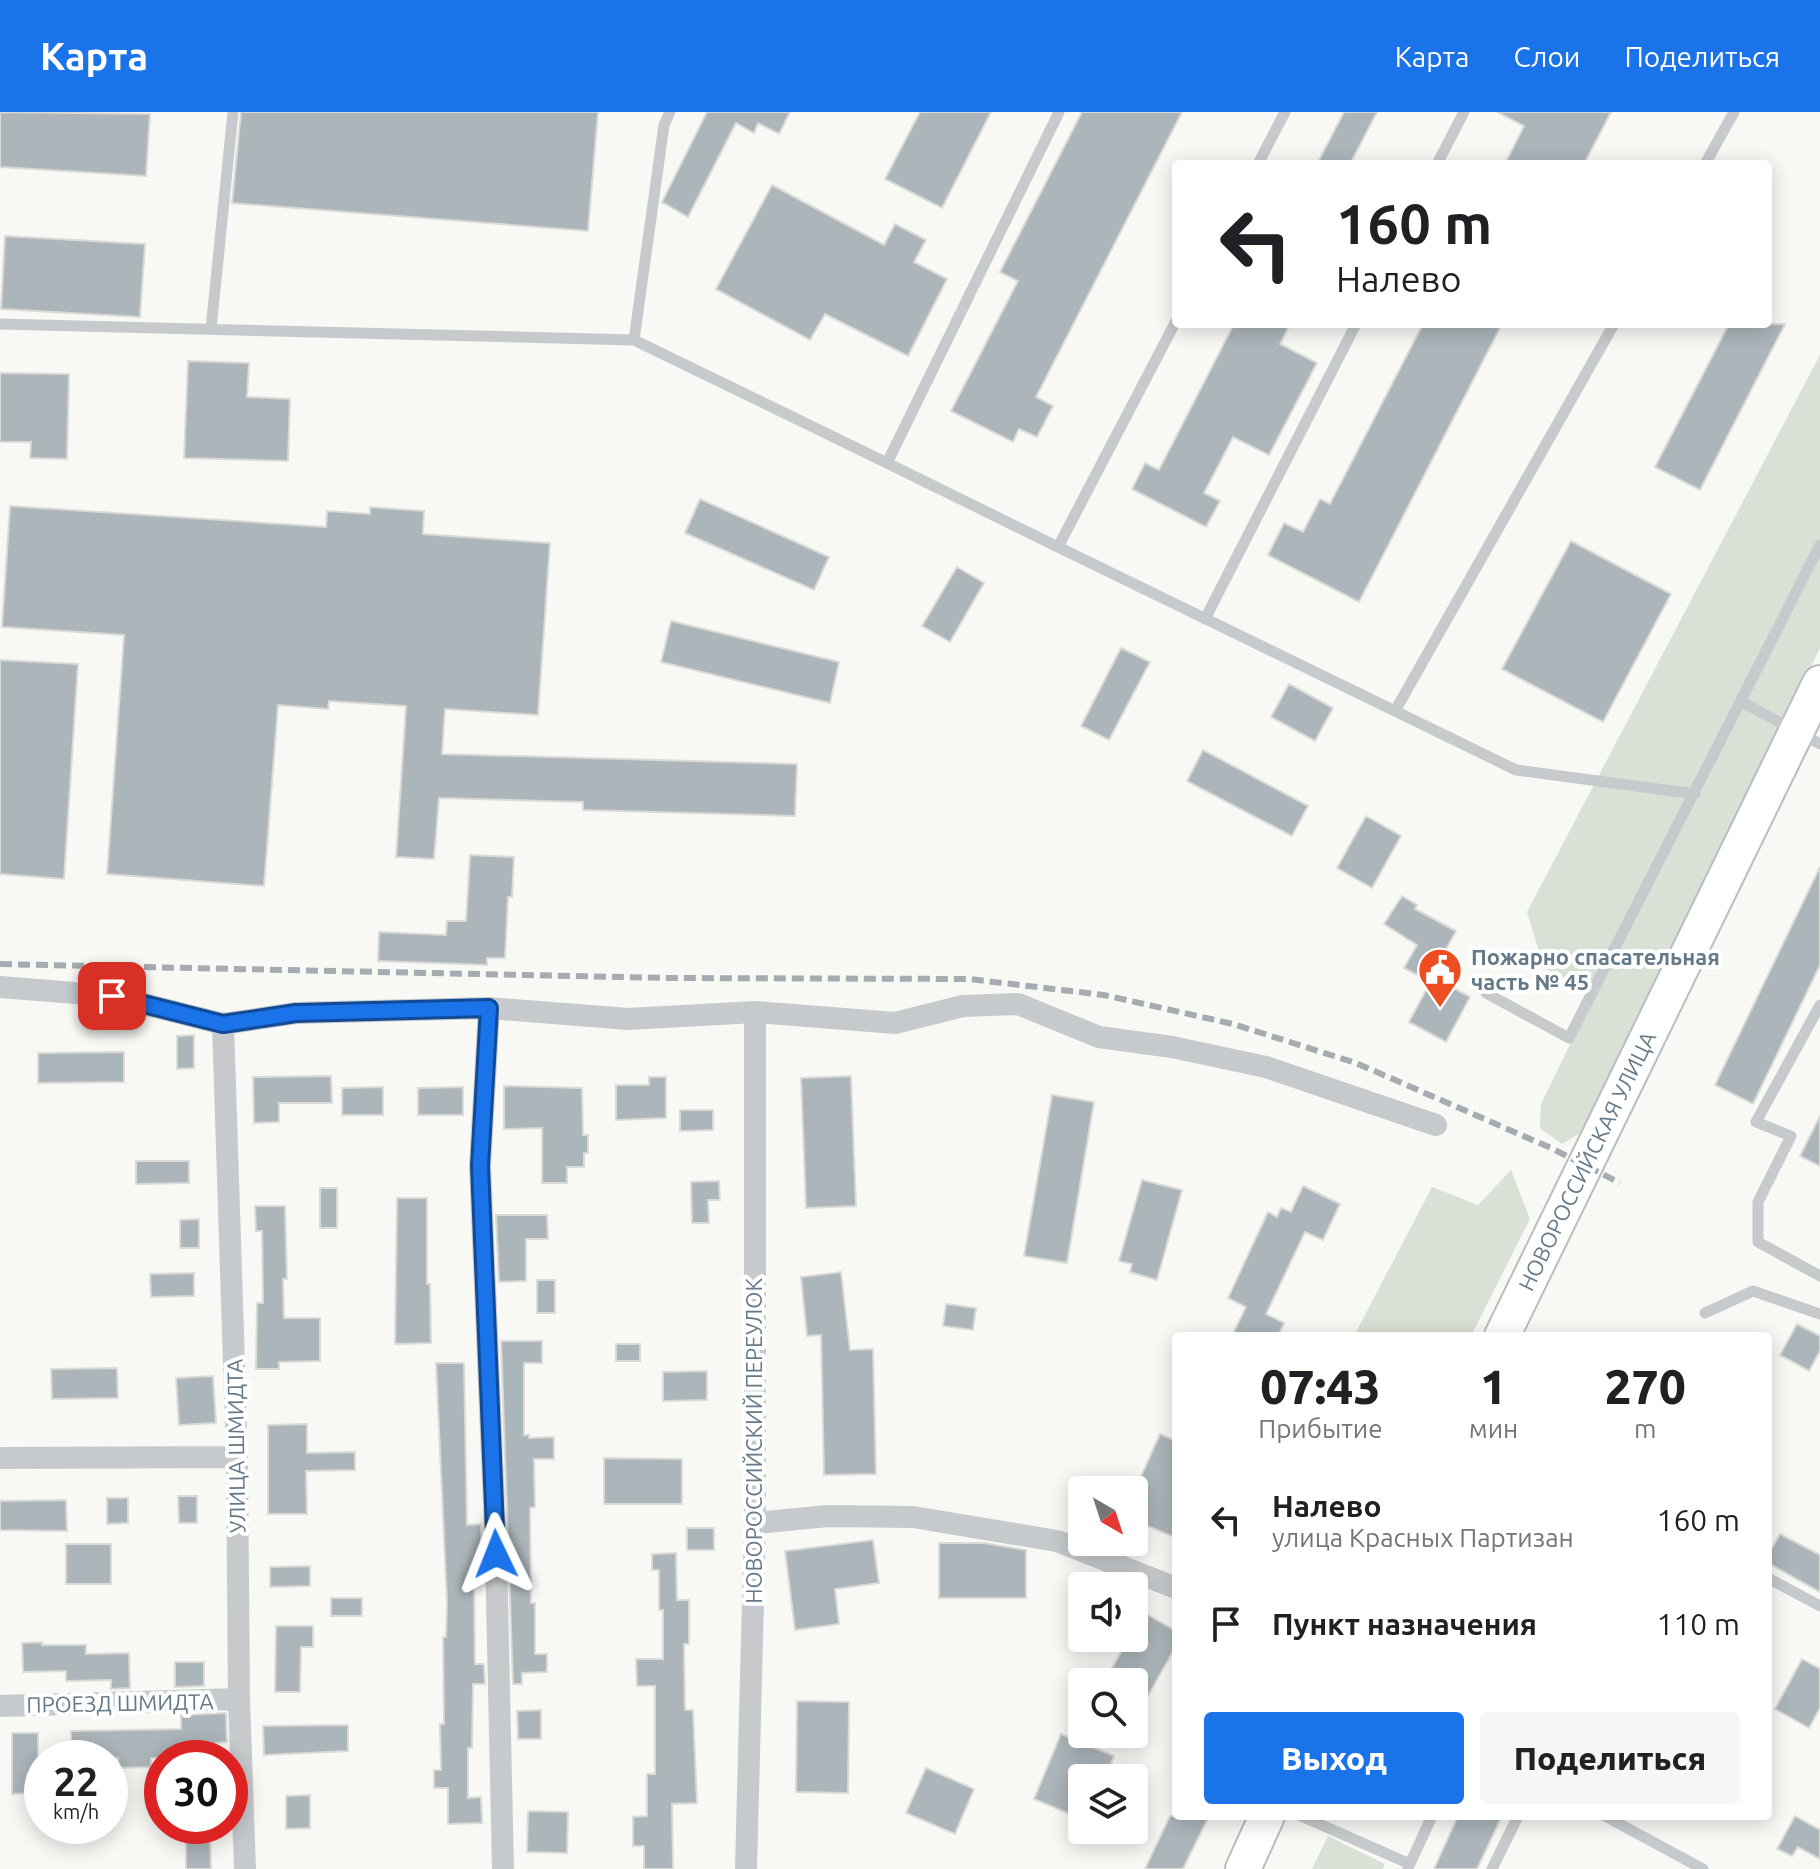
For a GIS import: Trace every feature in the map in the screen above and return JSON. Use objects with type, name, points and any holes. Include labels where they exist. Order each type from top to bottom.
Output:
[{"type":"main road","name":"НОВОРОССИЙСКАЯ УЛИЦА","points":[[1504,1332],[1808,738],[1820,683]]},
{"type":"main road","points":[[1243,1869],[1265,1820]]},
{"type":"street","points":[[0,987],[112,996],[223,1024],[296,1013],[489,1008],[628,1019],[755,1012],[895,1023],[963,1006],[1018,1004],[1099,1037],[1172,1047],[1266,1067],[1436,1125]]},
{"type":"street","points":[[489,1008],[480,1166],[496,1554],[503,1869]]},
{"type":"street","name":"НОВОРОССИЙСКИЙ ПЕРЕУЛОК","points":[[746,1869],[755,1523],[755,1012]]},
{"type":"street","name":"УЛИЦА ШМИДТА","points":[[223,1024],[237,1457],[239,1699],[245,1869]]},
{"type":"street","points":[[0,1458],[237,1457]]},
{"type":"street","points":[[755,1523],[828,1516],[928,1520],[1057,1541],[1172,1586]]},
{"type":"street","name":"ПРОЕЗД ШМИДТА","points":[[0,1706],[239,1699]]},
{"type":"lane","points":[[211,329],[233,112]]},
{"type":"lane","points":[[634,340],[664,125],[670,112]]},
{"type":"lane","points":[[887,463],[1059,112]]},
{"type":"lane","points":[[1260,160],[1285,112]]},
{"type":"lane","points":[[1439,160],[1464,112]]},
{"type":"lane","points":[[1707,160],[1734,112]]},
{"type":"lane","points":[[0,324],[634,340],[1516,770],[1695,794]]},
{"type":"lane","points":[[1058,547],[1172,328]]},
{"type":"lane","points":[[1205,619],[1354,328]]},
{"type":"lane","points":[[1395,711],[1612,328]]},
{"type":"lane","points":[[1486,993],[1569,1038],[1820,545]]},
{"type":"lane","points":[[1742,702],[1808,738]]},
{"type":"lane","points":[[1820,1005],[1756,1122],[1791,1136],[1758,1202],[1758,1242],[1820,1276]]},
{"type":"lane","points":[[1705,1313],[1753,1291],[1820,1314]]},
{"type":"lane","points":[[1772,1580],[1820,1606]]},
{"type":"lane","points":[[1310,1820],[1409,1866],[1430,1820]]},
{"type":"lane","points":[[1492,1869],[1516,1820]]},
{"type":"lane","points":[[1612,1820],[1703,1869]]},
{"type":"shaded area","points":[[1820,355],[1820,648],[1587,1129],[1562,1144],[1540,1128],[1541,1104],[1595,993],[1544,968],[1527,912]]},
{"type":"shaded area","points":[[1511,1170],[1530,1219],[1473,1332],[1356,1332],[1432,1187],[1478,1205]]},
{"type":"shaded area","points":[[1328,1836],[1385,1864],[1382,1869],[1312,1869]]},
{"type":"building","points":[[0,112],[150,114],[146,176],[0,167]]},
{"type":"building","points":[[241,112],[598,112],[588,231],[232,203]]},
{"type":"building","points":[[707,112],[790,112],[779,134],[758,123],[754,133],[736,123],[688,217],[662,202]]},
{"type":"building","points":[[920,112],[991,112],[942,208],[885,179]]},
{"type":"building","points":[[1082,112],[1182,112],[1036,397],[1053,406],[1037,437],[1019,429],[1013,442],[951,411],[1018,281],[1000,272]]},
{"type":"building","points":[[1344,112],[1377,112],[1352,160],[1319,160]]},
{"type":"building","points":[[1497,112],[1611,112],[1586,160],[1507,160],[1524,126]]},
{"type":"building","points":[[772,185],[884,245],[895,224],[926,240],[914,262],[947,279],[908,356],[825,314],[810,340],[716,289]]},
{"type":"building","points":[[5,236],[145,244],[140,317],[1,309]]},
{"type":"building","points":[[1772,324],[1785,324],[1700,490],[1655,467],[1727,328],[1772,328]]},
{"type":"building","points":[[1232,328],[1288,328],[1280,344],[1317,363],[1269,455],[1233,437],[1204,493],[1220,501],[1206,527],[1132,489],[1145,463],[1159,470]]},
{"type":"building","points":[[1421,328],[1500,328],[1359,602],[1268,555],[1284,523],[1303,532],[1320,499],[1330,504]]},
{"type":"building","points":[[188,361],[249,363],[247,397],[290,399],[288,461],[184,458]]},
{"type":"building","points":[[0,373],[69,374],[67,459],[30,458],[31,442],[0,442]]},
{"type":"building","points":[[700,499],[829,557],[814,590],[685,533]]},
{"type":"building","points":[[10,506],[326,527],[327,511],[370,514],[370,507],[424,511],[423,534],[550,543],[538,715],[445,709],[442,754],[797,764],[795,816],[583,810],[583,802],[439,798],[434,859],[396,857],[406,706],[329,701],[328,709],[278,705],[264,886],[107,874],[124,635],[2,627]]},
{"type":"building","points":[[1571,541],[1671,594],[1603,722],[1502,669]]},
{"type":"building","points":[[957,567],[984,583],[950,642],[922,626]]},
{"type":"building","points":[[671,621],[839,662],[830,703],[661,662]]},
{"type":"building","points":[[1121,648],[1150,662],[1109,740],[1081,726]]},
{"type":"building","points":[[0,660],[78,664],[64,879],[0,874]]},
{"type":"building","points":[[1289,684],[1333,708],[1315,741],[1271,717]]},
{"type":"building","points":[[1203,750],[1308,806],[1292,836],[1187,781]]},
{"type":"building","points":[[1366,816],[1401,836],[1372,888],[1337,868]]},
{"type":"building","points":[[470,855],[514,857],[512,897],[508,897],[505,958],[487,958],[487,965],[378,961],[379,932],[446,935],[447,921],[466,921]]},
{"type":"building","points":[[1820,867],[1820,965],[1753,1104],[1715,1085]]},
{"type":"building","points":[[1402,896],[1417,905],[1415,909],[1456,931],[1429,981],[1404,968],[1417,945],[1384,924]]},
{"type":"building","name":"Пожарно спасательная часть № 45","points":[[1433,977],[1470,997],[1446,1042],[1409,1022]]},
{"type":"building","points":[[194,1035],[194,1068],[177,1069],[177,1036]]},
{"type":"building","points":[[124,1052],[124,1082],[38,1083],[38,1053]]},
{"type":"building","points":[[331,1076],[332,1103],[279,1103],[279,1122],[254,1123],[253,1077]]},
{"type":"building","points":[[851,1076],[856,1206],[806,1208],[801,1078]]},
{"type":"building","points":[[649,1077],[666,1077],[666,1118],[616,1120],[616,1085],[649,1085]]},
{"type":"building","points":[[504,1086],[582,1088],[583,1135],[588,1135],[588,1153],[584,1153],[584,1167],[567,1167],[567,1183],[542,1183],[542,1128],[504,1129]]},
{"type":"building","points":[[383,1087],[383,1115],[342,1115],[342,1088]]},
{"type":"building","points":[[463,1087],[463,1115],[418,1115],[418,1088]]},
{"type":"building","points":[[1052,1095],[1094,1102],[1067,1263],[1024,1256]]},
{"type":"building","points":[[680,1110],[713,1110],[713,1130],[680,1131]]},
{"type":"building","points":[[1820,1116],[1820,1166],[1800,1156]]},
{"type":"building","points":[[136,1161],[189,1161],[189,1183],[136,1184]]},
{"type":"building","points":[[1142,1180],[1182,1190],[1157,1280],[1130,1272],[1132,1264],[1119,1261]]},
{"type":"building","points":[[719,1181],[720,1200],[708,1200],[709,1223],[692,1223],[691,1182]]},
{"type":"building","points":[[1303,1186],[1340,1204],[1323,1240],[1305,1232],[1266,1314],[1284,1323],[1280,1332],[1234,1332],[1246,1307],[1228,1298],[1268,1212],[1277,1217],[1281,1208],[1291,1212]]},
{"type":"building","points":[[320,1188],[337,1188],[337,1228],[320,1228]]},
{"type":"building","points":[[397,1198],[427,1198],[431,1343],[395,1344]]},
{"type":"building","points":[[255,1206],[285,1206],[287,1279],[283,1279],[284,1318],[320,1318],[320,1361],[279,1362],[279,1369],[256,1369],[257,1303],[263,1303],[262,1231],[256,1231]]},
{"type":"building","points":[[496,1215],[547,1215],[548,1239],[526,1239],[526,1281],[499,1282]]},
{"type":"building","points":[[199,1219],[199,1248],[180,1248],[180,1220]]},
{"type":"building","points":[[841,1272],[850,1350],[873,1349],[876,1474],[824,1475],[821,1335],[807,1336],[801,1277]]},
{"type":"building","points":[[194,1273],[194,1296],[151,1297],[150,1274]]},
{"type":"building","points":[[537,1280],[555,1280],[555,1313],[537,1313]]},
{"type":"building","points":[[946,1304],[976,1308],[973,1330],[943,1326]]},
{"type":"building","points":[[1797,1324],[1820,1336],[1820,1351],[1809,1371],[1780,1355]]},
{"type":"building","points":[[501,1341],[542,1341],[542,1363],[524,1363],[524,1435],[529,1435],[529,1438],[554,1437],[554,1459],[534,1459],[535,1507],[530,1508],[535,1654],[547,1654],[547,1672],[522,1673],[522,1684],[513,1684]]},
{"type":"building","points":[[616,1344],[640,1344],[640,1361],[616,1361]]},
{"type":"building","points":[[436,1363],[464,1363],[467,1525],[481,1524],[482,1574],[474,1574],[475,1664],[484,1664],[485,1684],[473,1684],[468,1798],[481,1797],[482,1823],[448,1824],[448,1788],[434,1788],[434,1770],[441,1770],[443,1637],[446,1637],[447,1603]]},
{"type":"building","points":[[117,1368],[118,1398],[52,1399],[51,1369]]},
{"type":"building","points":[[707,1371],[707,1400],[663,1401],[663,1372]]},
{"type":"building","points":[[213,1376],[216,1423],[179,1425],[176,1378]]},
{"type":"building","points":[[307,1424],[307,1453],[355,1452],[355,1470],[306,1471],[307,1514],[268,1514],[268,1425]]},
{"type":"building","points":[[1160,1434],[1172,1439],[1172,1536],[1148,1526],[1148,1476],[1141,1476]]},
{"type":"building","points":[[604,1458],[682,1459],[682,1504],[604,1504]]},
{"type":"building","points":[[178,1496],[197,1496],[197,1523],[179,1523]]},
{"type":"building","points":[[107,1498],[128,1498],[128,1523],[107,1524]]},
{"type":"building","points":[[66,1500],[67,1531],[0,1530],[0,1501]]},
{"type":"building","points":[[687,1528],[714,1528],[714,1550],[687,1550]]},
{"type":"building","points":[[1780,1534],[1820,1555],[1820,1592],[1772,1565],[1772,1548]]},
{"type":"building","points":[[873,1540],[879,1583],[835,1589],[839,1624],[795,1630],[785,1551]]},
{"type":"building","points":[[939,1543],[984,1543],[1026,1550],[1026,1598],[939,1598]]},
{"type":"building","points":[[66,1544],[111,1544],[111,1584],[66,1584]]},
{"type":"building","points":[[676,1553],[677,1600],[689,1600],[689,1644],[684,1644],[685,1710],[693,1710],[697,1803],[672,1804],[673,1869],[644,1869],[644,1846],[633,1846],[633,1817],[647,1816],[647,1774],[655,1774],[655,1686],[637,1686],[636,1659],[663,1659],[659,1570],[652,1570],[652,1554]]},
{"type":"building","points":[[310,1566],[310,1586],[270,1587],[270,1567]]},
{"type":"building","points":[[331,1598],[362,1598],[362,1616],[331,1616]]},
{"type":"building","points":[[1148,1615],[1172,1629],[1172,1653],[1148,1695],[1148,1668],[1112,1668],[1121,1652],[1148,1652]]},
{"type":"building","points":[[276,1626],[313,1626],[313,1647],[301,1647],[300,1692],[275,1692]]},
{"type":"building","points":[[42,1642],[42,1645],[86,1645],[86,1654],[129,1653],[130,1688],[111,1689],[111,1680],[66,1681],[66,1671],[23,1672],[22,1643]]},
{"type":"building","points":[[1802,1659],[1820,1669],[1820,1708],[1809,1728],[1775,1709]]},
{"type":"building","points":[[175,1662],[204,1662],[204,1686],[175,1687]]},
{"type":"building","points":[[797,1701],[849,1702],[848,1793],[796,1792]]},
{"type":"building","points":[[541,1710],[541,1739],[518,1739],[517,1711]]},
{"type":"building","points":[[226,1713],[227,1740],[144,1740],[144,1767],[128,1768],[128,1740],[71,1740],[71,1731],[181,1729],[181,1715]]},
{"type":"building","points":[[348,1725],[348,1751],[264,1755],[263,1726]]},
{"type":"building","points":[[12,1733],[38,1733],[38,1740],[24,1740],[24,1794],[12,1794]]},
{"type":"building","points":[[1061,1734],[1068,1737],[1068,1748],[1095,1748],[1114,1756],[1111,1764],[1068,1764],[1068,1813],[1034,1799]]},
{"type":"building","points":[[926,1768],[974,1789],[955,1834],[906,1813]]},
{"type":"building","points":[[310,1795],[310,1828],[286,1829],[286,1796]]},
{"type":"building","points":[[528,1811],[568,1812],[567,1853],[527,1852]]},
{"type":"building","points":[[1170,1816],[1172,1820],[1207,1820],[1183,1869],[1145,1869]]},
{"type":"building","points":[[1795,1816],[1820,1830],[1820,1859],[1798,1847],[1792,1856],[1777,1849]]},
{"type":"building","points":[[1456,1820],[1500,1820],[1477,1869],[1434,1869]]},
{"type":"building","points":[[186,1844],[210,1844],[211,1869],[186,1869]]},
{"type":"railway","points":[[0,964],[669,978],[969,979],[1104,995],[1233,1024],[1356,1063],[1551,1148],[1620,1183]]},
{"type":"place","name":"Пожарно спасательная часть № 45","points":[[1440,1009]]},
{"type":"route","points":[[112,996],[223,1024],[296,1013],[489,1008],[480,1166],[496,1554]]}]
